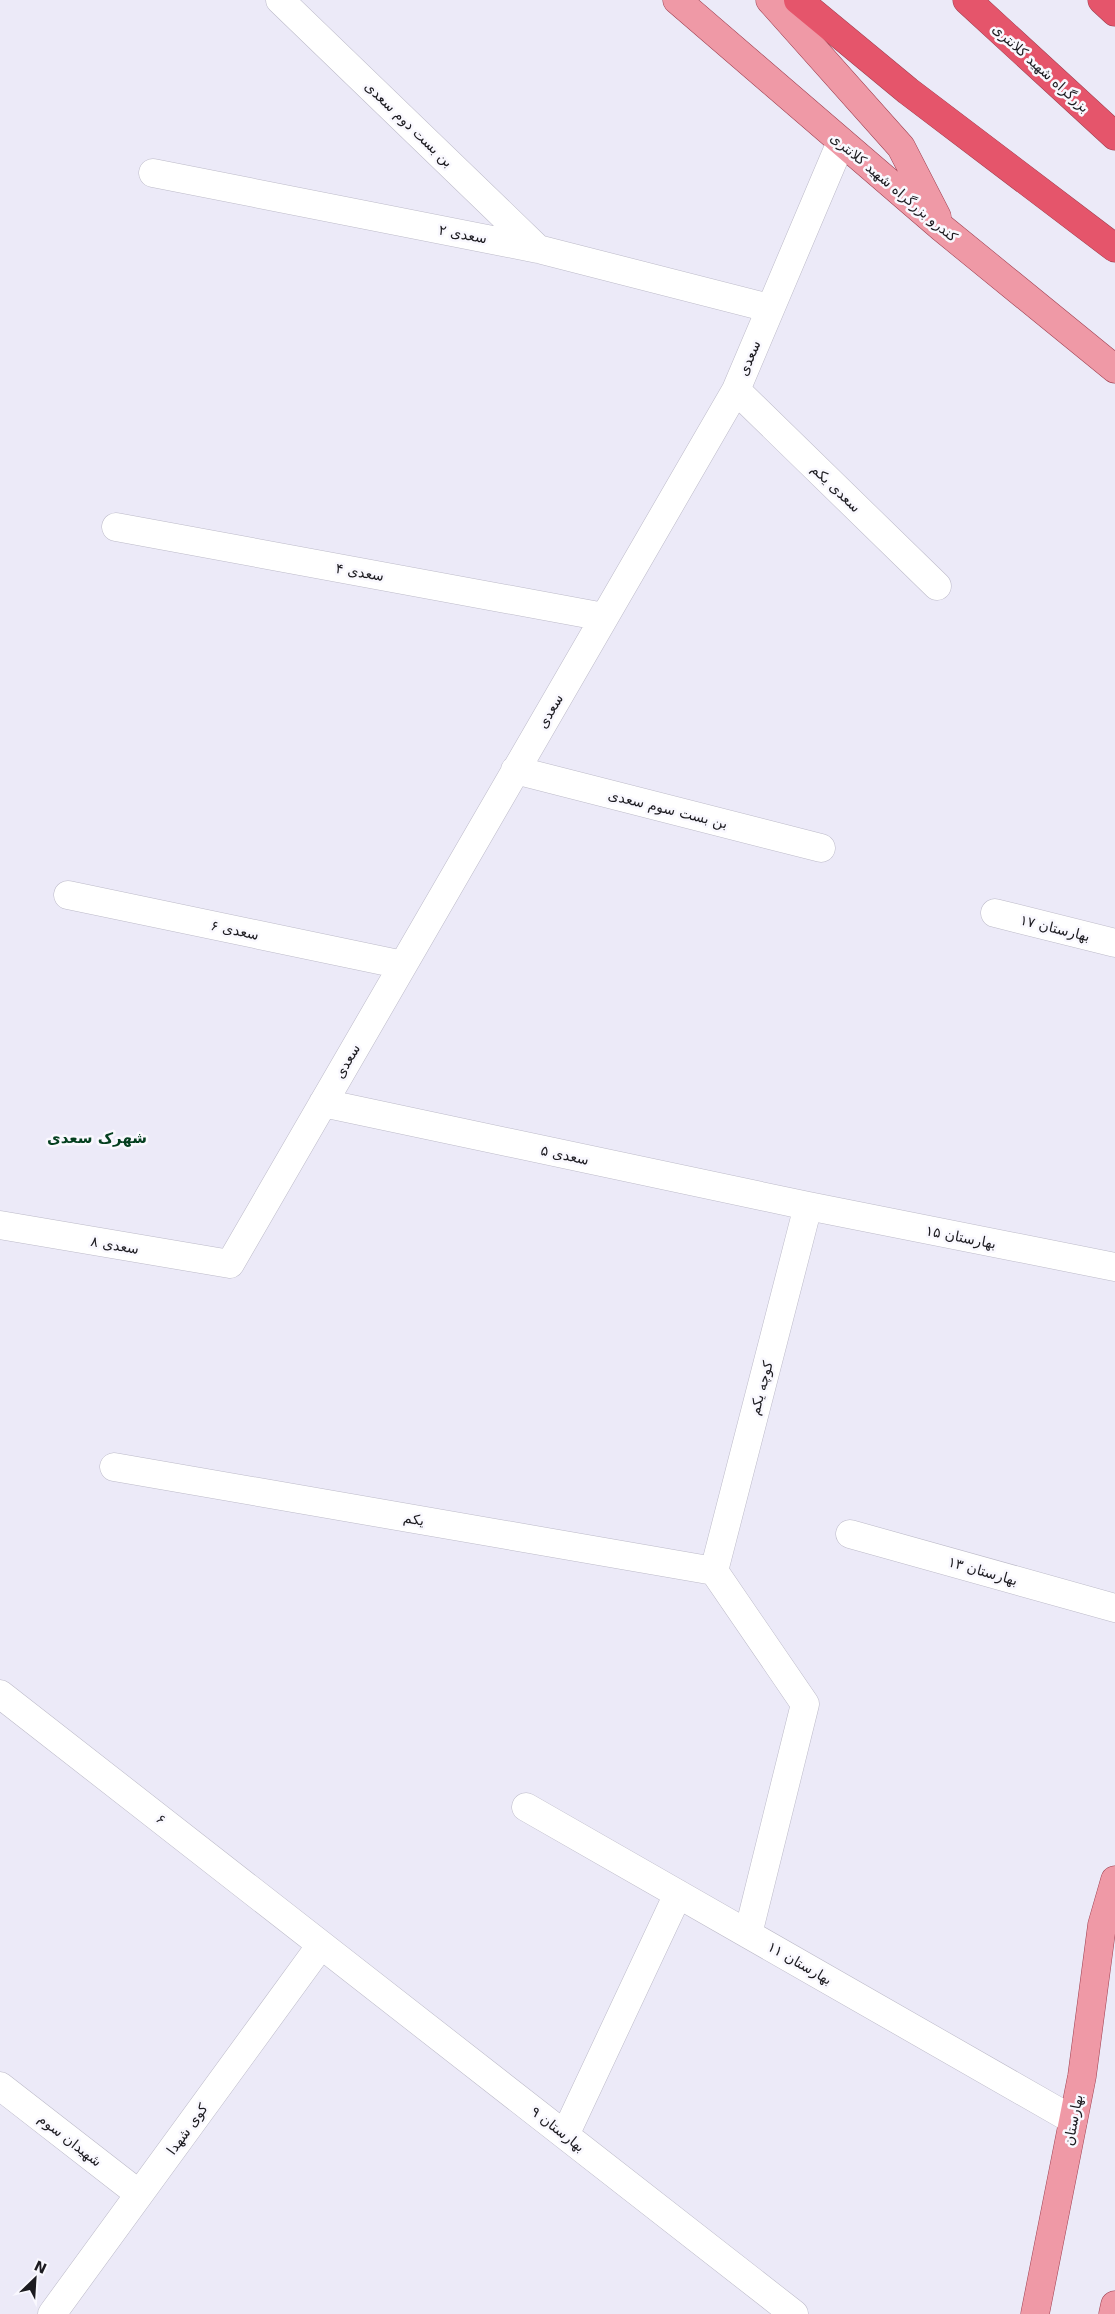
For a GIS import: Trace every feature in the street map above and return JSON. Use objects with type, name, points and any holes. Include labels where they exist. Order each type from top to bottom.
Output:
[{"type":"highway","points":[[798,0],[908,91],[1115,248]]},
{"type":"highway","name":"بزرگراه شهید کلانتری","points":[[966,0],[1115,136]]},
{"type":"highway","points":[[1102,0],[1115,12]]},
{"type":"main road","name":"کندرو بزرگراه شهید کلانتری","points":[[677,0],[942,228],[1115,369]]},
{"type":"main road","points":[[770,0],[901,147],[942,228]]},
{"type":"main road","name":"بهارستان","points":[[1035,2314],[1082,2076],[1115,1880]]},
{"type":"main road","points":[[1113,2314],[1115,2305]]},
{"type":"street","name":"بن بست دوم سعدی","points":[[280,0],[538,249]]},
{"type":"street","name":"سعدی","points":[[230,1264],[736,390],[769,308],[842,142]]},
{"type":"street","name":"سعدی ۲","points":[[153,173],[538,249],[769,308]]},
{"type":"street","name":"سعدی یکم","points":[[736,390],[937,586]]},
{"type":"street","name":"سعدی ۴","points":[[116,527],[604,617]]},
{"type":"street","name":"بن بست سوم سعدی","points":[[515,770],[821,848]]},
{"type":"street","name":"سعدی ۶","points":[[68,895],[403,965]]},
{"type":"street","name":"۱۷ بهارستان","points":[[996,913],[1115,943]]},
{"type":"street","name":"سعدی ۵","points":[[323,1103],[808,1206]]},
{"type":"street","name":"۱۵ بهارستان","points":[[808,1206],[1115,1267]]},
{"type":"street","name":"کوچه یکم","points":[[714,1571],[808,1206]]},
{"type":"street","name":"سعدی ۸","points":[[0,1225],[230,1264]]},
{"type":"street","name":"یکم","points":[[114,1467],[714,1571]]},
{"type":"street","name":"۱۳ بهارستان","points":[[850,1534],[1115,1608]]},
{"type":"street","points":[[714,1571],[805,1704],[748,1934]]},
{"type":"street","name":"۶","points":[[0,1694],[321,1945]]},
{"type":"street","name":"۱۱ بهارستان","points":[[526,1808],[1073,2120]]},
{"type":"street","points":[[565,2135],[678,1894]]},
{"type":"street","name":"۹ بهارستان","points":[[321,1945],[794,2314]]},
{"type":"street","name":"کوی شهدا","points":[[52,2314],[321,1945]]},
{"type":"street","name":"شهیدان سوم","points":[[0,2086],[139,2194]]},
{"type":"district","name":"شهرک سعدی","points":[[97,1138]]}]
